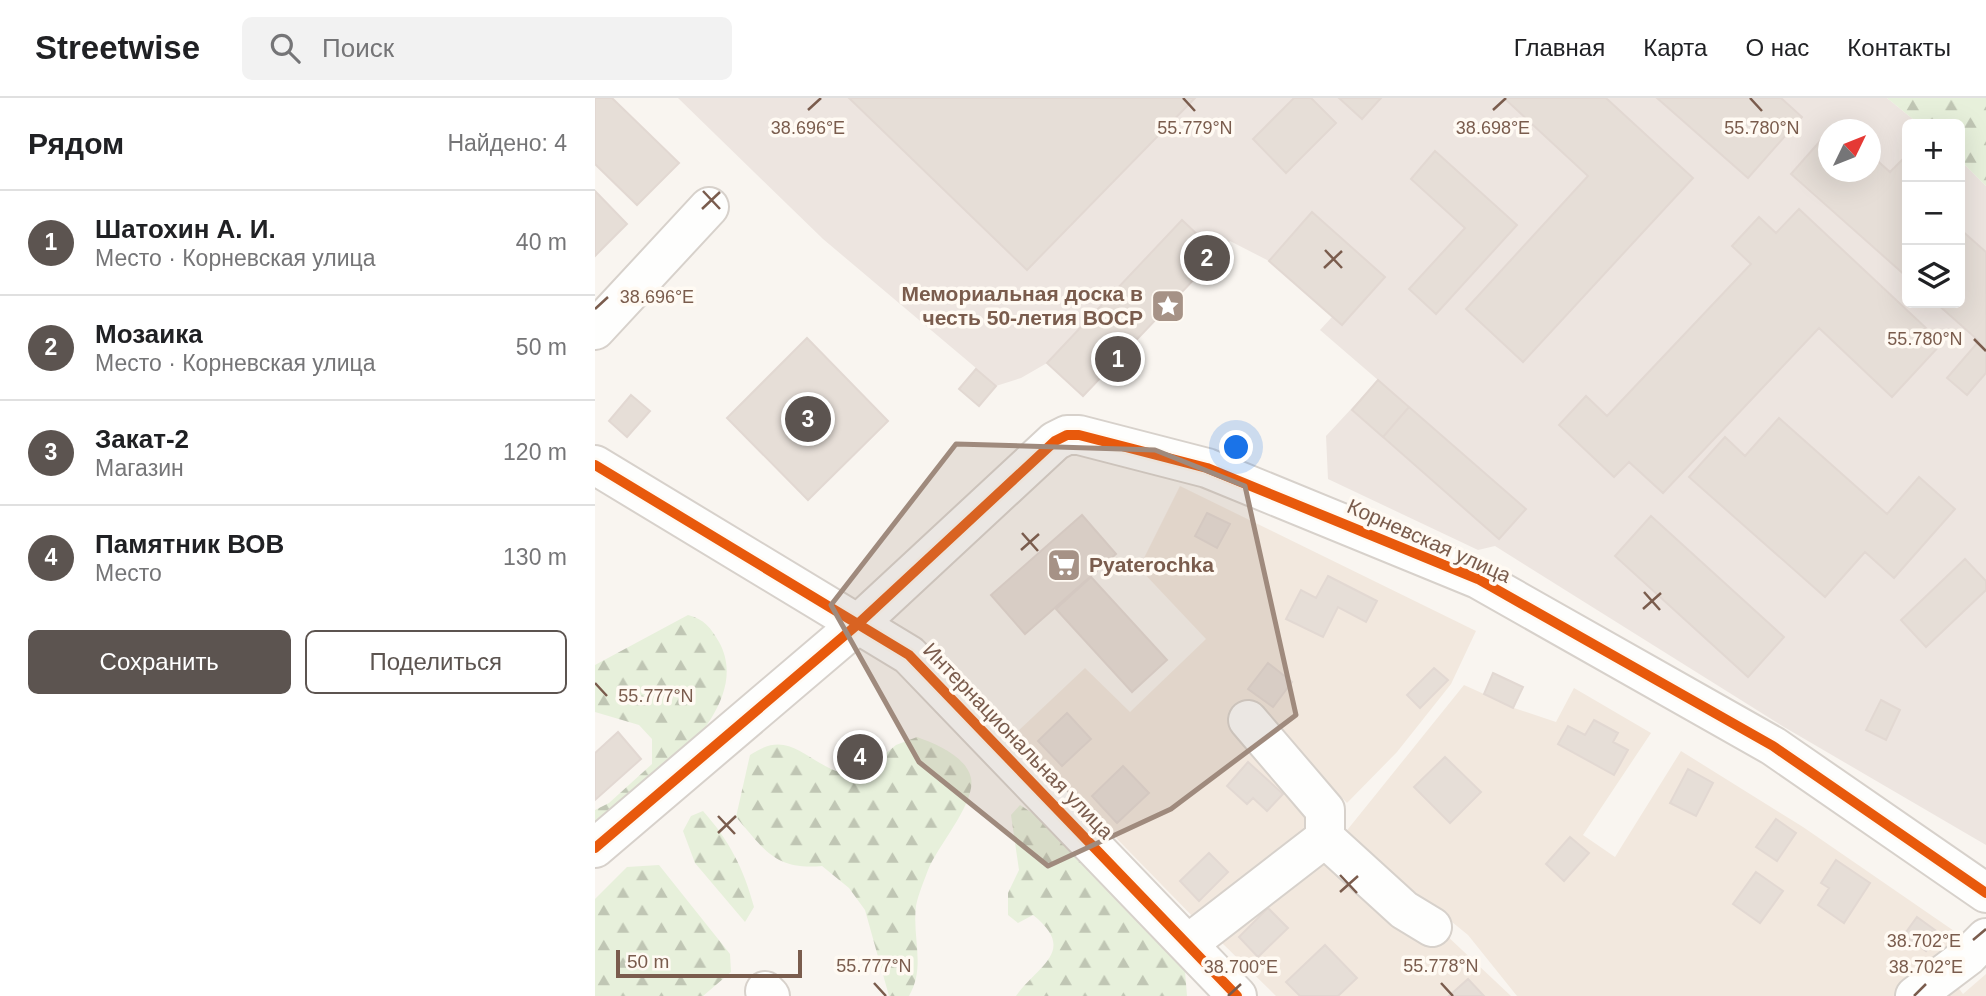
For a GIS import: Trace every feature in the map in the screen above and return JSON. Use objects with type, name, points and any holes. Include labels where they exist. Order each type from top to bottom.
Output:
[{"type":"street","points":[[596,325],[709,207]]},
{"type":"street","name":"Корневская улица","points":[[595,848],[858,624],[1055,441],[1067,435],[1079,435],[1207,468],[1478,579],[1773,746],[1986,893]]},
{"type":"street","name":"Интернациональная улица","points":[[595,466],[909,655],[1237,996]]},
{"type":"street","points":[[1248,720],[1325,810],[1325,838],[1404,911],[1432,927]]},
{"type":"street","points":[[1188,944],[1325,838]]},
{"type":"street","points":[[1915,996],[1968,956],[1986,938]]},
{"type":"highlighted area","points":[[956,444],[1155,450],[1245,486],[1296,715],[1171,809],[1048,866],[919,762],[831,605]]},
{"type":"shaded area","points":[[678,98],[1887,98],[1913,119],[1902,119],[1902,308],[1965,308],[1965,165],[1986,186],[1986,845],[1784,727],[1495,546],[1478,550],[1328,479],[1326,436],[1378,380],[1320,330],[1332,317],[1269,261],[1230,241],[1218,254],[1182,220],[1047,363],[1021,378],[996,386],[979,406],[959,389],[976,368],[823,239]]},
{"type":"shaded area","points":[[1180,486],[1476,631],[1451,684],[1397,752],[1347,803],[1251,702],[1317,831],[1198,922],[1015,734],[1085,668],[1130,712],[1206,639],[1139,568]]},
{"type":"shaded area","points":[[1493,673],[1523,687],[1514,708],[1556,722],[1574,688],[1651,733],[1583,835],[1615,857],[1681,751],[1803,827],[1957,933],[1938,962],[1920,970],[1895,996],[1517,996],[1468,935],[1414,891],[1404,896],[1344,834],[1464,685],[1484,694]]},
{"type":"shaded area","points":[[1322,853],[1431,946],[1445,934],[1511,996],[1276,996],[1220,941]]},
{"type":"shaded area","points":[[1986,974],[1986,996],[1934,996],[1952,979],[1963,994]]},
{"type":"green space","points":[[1887,98],[1986,98],[1986,186],[1965,165],[1965,119],[1913,119]]},
{"type":"green space","points":[[688,615],[707,625],[719,642],[727,669],[722,696],[709,723],[688,749],[595,833],[595,810],[609,803],[652,764],[652,739],[639,725],[595,712],[595,665]]},
{"type":"green space","points":[[917,737],[957,757],[968,770],[971,788],[962,812],[928,870],[918,897],[915,918],[918,963],[914,985],[909,996],[889,996],[865,910],[849,888],[822,866],[792,865],[781,861],[763,848],[736,817],[750,755],[762,748],[773,745],[792,747],[834,770],[859,775],[896,745]]},
{"type":"green space","points":[[1020,805],[1037,816],[1185,971],[1187,996],[1016,996],[1050,957],[1053,948],[1052,938],[1046,928],[1033,915],[1018,923],[1008,915],[1008,893],[1019,870],[1011,815]]},
{"type":"green space","points":[[703,811],[728,844],[745,880],[754,907],[745,922],[695,863],[683,831],[691,816]]},
{"type":"green space","points":[[659,865],[730,954],[731,972],[703,996],[595,996],[595,899],[627,867]]},
{"type":"building","points":[[595,98],[612,98],[679,163],[637,205],[595,164]]},
{"type":"building","points":[[849,98],[1195,98],[1027,270]]},
{"type":"building","points":[[1294,98],[1311,98],[1336,123],[1286,173],[1253,139]]},
{"type":"building","points":[[1339,98],[1381,98],[1362,119]]},
{"type":"building","points":[[1504,98],[1606,98],[1693,178],[1523,362],[1466,309],[1588,176]]},
{"type":"building","points":[[1657,98],[1781,98],[1802,117],[1748,178]]},
{"type":"building","points":[[1818,143],[1818,182],[1881,182],[1881,164],[1890,172],[1902,160],[1902,273],[1791,174]]},
{"type":"building","points":[[1435,151],[1517,225],[1436,314],[1409,289],[1465,228],[1411,179]]},
{"type":"building","points":[[595,191],[627,224],[595,256]]},
{"type":"building","points":[[1799,209],[1942,343],[1892,397],[1819,328],[1663,493],[1629,462],[1614,477],[1559,425],[1586,396],[1607,416],[1751,264],[1732,246],[1759,217],[1776,233]]},
{"type":"building","points":[[1312,212],[1385,277],[1342,325],[1269,261]]},
{"type":"building","points":[[1182,220],[1218,254],[1083,396],[1047,363]]},
{"type":"building","points":[[1965,233],[1986,252],[1986,373],[1967,395],[1947,378],[1979,341],[1942,308],[1965,308]]},
{"type":"building","points":[[807,338],[888,421],[808,500],[727,418]]},
{"type":"building","points":[[976,369],[996,386],[979,406],[959,389]]},
{"type":"building","points":[[1378,380],[1409,407],[1383,437],[1352,410]]},
{"type":"building","points":[[631,395],[650,411],[627,437],[609,421]]},
{"type":"building","points":[[1409,407],[1526,509],[1499,539],[1383,437]]},
{"type":"building","points":[[1779,418],[1887,514],[1919,477],[1955,509],[1894,578],[1865,552],[1825,597],[1689,477],[1725,437],[1745,456]]},
{"type":"building","points":[[1207,513],[1230,524],[1217,548],[1195,536]]},
{"type":"building","name":"Pyaterochka","points":[[1082,515],[1116,554],[1025,634],[991,595]]},
{"type":"building","points":[[1651,516],[1784,637],[1748,677],[1615,556]]},
{"type":"building","points":[[1965,559],[1986,581],[1986,590],[1926,647],[1901,620]]},
{"type":"building","points":[[1328,576],[1377,601],[1366,622],[1338,607],[1323,637],[1286,619],[1301,590],[1316,598]]},
{"type":"building","points":[[1091,577],[1167,660],[1132,692],[1056,609]]},
{"type":"building","points":[[1268,663],[1292,682],[1273,707],[1248,689]]},
{"type":"building","points":[[1434,668],[1448,680],[1420,708],[1407,695]]},
{"type":"building","points":[[1493,673],[1523,687],[1513,708],[1484,694]]},
{"type":"building","points":[[1881,700],[1900,710],[1886,740],[1866,730]]},
{"type":"building","points":[[1067,713],[1091,739],[1062,766],[1038,741]]},
{"type":"building","points":[[1594,720],[1618,733],[1613,742],[1628,750],[1614,775],[1558,744],[1568,726],[1585,735]]},
{"type":"building","points":[[618,732],[641,759],[595,800],[595,753]]},
{"type":"building","points":[[1445,757],[1481,792],[1450,823],[1414,787]]},
{"type":"building","points":[[1248,762],[1283,794],[1267,811],[1253,798],[1247,804],[1227,786]]},
{"type":"building","points":[[1123,766],[1149,793],[1117,823],[1092,796]]},
{"type":"building","points":[[1688,769],[1713,783],[1696,816],[1670,803]]},
{"type":"building","points":[[1776,819],[1796,833],[1777,861],[1756,847]]},
{"type":"building","points":[[1570,837],[1589,853],[1564,881],[1546,864]]},
{"type":"building","points":[[1209,853],[1228,872],[1199,901],[1180,881]]},
{"type":"building","points":[[1836,860],[1870,883],[1844,923],[1818,905],[1829,888],[1821,883]]},
{"type":"building","points":[[1756,872],[1783,891],[1760,923],[1733,904]]},
{"type":"building","points":[[1268,908],[1288,928],[1258,957],[1239,937]]},
{"type":"building","points":[[1917,917],[1939,933],[1926,951],[1904,935]]},
{"type":"building","points":[[1325,945],[1357,978],[1338,996],[1300,996],[1286,982]]},
{"type":"building","points":[[1468,979],[1484,996],[1449,996]]},
{"type":"cycle path","points":[[595,848],[858,624],[1055,441],[1067,435],[1079,435],[1207,468],[1478,579],[1773,746],[1986,893]]},
{"type":"cycle path","points":[[595,465],[909,655],[1237,996]]},
{"type":"place","name":"Мозаика","points":[[1207,258]]},
{"type":"place","name":"Мемориальная доска в честь 50-летия ВОСР","points":[[1168,306]]},
{"type":"place","name":"Шатохин А. И.","points":[[1118,359]]},
{"type":"place","name":"Закат-2","points":[[808,419]]},
{"type":"place","name":"Pyaterochka","points":[[1064,565]]},
{"type":"place","name":"Памятник ВОВ","points":[[860,757]]}]
